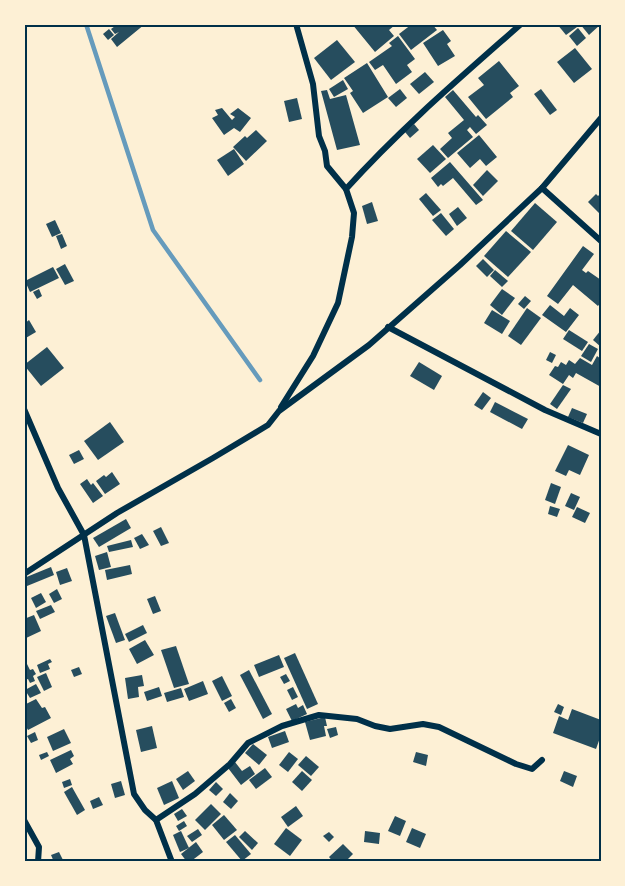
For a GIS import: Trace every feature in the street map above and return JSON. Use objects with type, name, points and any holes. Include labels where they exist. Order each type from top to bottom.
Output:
[{"type":"street","points":[[24,574],[117,513],[268,425],[313,356],[338,303],[352,237],[354,213],[346,189],[327,166],[325,151],[319,136],[313,84],[298,24]]},
{"type":"street","points":[[346,189],[370,162],[416,118],[521,24]]},
{"type":"street","points":[[279,411],[369,345],[460,265],[542,188],[601,118]]},
{"type":"street","points":[[542,188],[601,241]]},
{"type":"street","points":[[388,327],[545,410],[601,434]]},
{"type":"street","points":[[24,409],[58,488],[84,535],[131,784],[134,794],[145,810],[156,820],[172,862]]},
{"type":"street","points":[[156,820],[195,794],[230,764],[248,743],[282,726],[319,715],[357,719],[390,729],[423,724],[455,734],[516,764],[532,769],[542,760]]},
{"type":"street","points":[[24,820],[39,847],[38,862]]},
{"type":"building","points":[[118,24],[145,24],[117,47],[111,39],[119,32],[115,34],[111,29]]},
{"type":"building","points":[[352,24],[394,24],[389,30],[394,36],[375,52]]},
{"type":"building","points":[[412,24],[432,24],[437,30],[411,50],[399,34]]},
{"type":"building","points":[[557,24],[574,24],[577,27],[566,35]]},
{"type":"building","points":[[580,24],[601,24],[589,35]]},
{"type":"building","points":[[578,28],[586,38],[577,46],[569,36]]},
{"type":"building","points":[[109,29],[114,35],[108,40],[103,34]]},
{"type":"building","points":[[443,30],[451,41],[447,44],[455,56],[438,66],[423,43]]},
{"type":"building","points":[[398,36],[415,59],[407,65],[412,72],[396,84],[383,65],[375,70],[369,62],[392,46],[389,43]]},
{"type":"building","points":[[337,40],[355,62],[331,80],[314,58]]},
{"type":"building","points":[[575,48],[592,69],[574,83],[557,62]]},
{"type":"building","points":[[499,61],[519,86],[510,93],[513,97],[486,119],[468,97],[484,85],[478,78]]},
{"type":"building","points":[[367,63],[388,97],[363,113],[350,93],[353,91],[344,78]]},
{"type":"building","points":[[425,72],[434,82],[419,94],[410,84]]},
{"type":"building","points":[[343,80],[348,89],[334,97],[329,89]]},
{"type":"building","points":[[400,89],[407,98],[396,107],[388,98]]},
{"type":"building","points":[[541,89],[557,110],[550,115],[534,94]]},
{"type":"building","points":[[327,90],[330,99],[346,95],[360,145],[337,150],[321,91]]},
{"type":"building","points":[[453,90],[476,117],[478,115],[487,125],[476,134],[470,127],[467,130],[473,137],[448,158],[440,149],[452,138],[448,133],[464,120],[445,97]]},
{"type":"building","points":[[297,98],[302,119],[289,122],[284,101]]},
{"type":"building","points":[[222,108],[232,120],[235,117],[230,114],[238,108],[251,118],[240,132],[234,128],[224,135],[212,118],[218,115],[215,110]]},
{"type":"building","points":[[414,124],[419,130],[410,138],[405,132]]},
{"type":"building","points":[[256,130],[267,141],[246,161],[233,147]]},
{"type":"building","points":[[479,135],[497,157],[486,166],[480,159],[470,168],[457,153]]},
{"type":"building","points":[[433,145],[446,159],[430,173],[417,159]]},
{"type":"building","points":[[234,149],[244,164],[228,176],[217,160]]},
{"type":"building","points":[[450,162],[483,200],[476,205],[453,178],[438,187],[431,178]]},
{"type":"building","points":[[487,170],[498,181],[483,196],[473,185]]},
{"type":"building","points":[[426,193],[441,210],[433,216],[419,199]]},
{"type":"building","points":[[601,193],[601,215],[588,202],[596,194],[598,196]]},
{"type":"building","points":[[372,202],[378,221],[367,224],[362,206]]},
{"type":"building","points":[[535,203],[557,222],[533,250],[511,231]]},
{"type":"building","points":[[458,207],[467,218],[457,226],[449,214]]},
{"type":"building","points":[[441,213],[454,229],[446,236],[432,220]]},
{"type":"building","points":[[55,220],[61,233],[52,237],[46,224]]},
{"type":"building","points":[[506,231],[531,252],[508,277],[484,256]]},
{"type":"building","points":[[62,234],[67,246],[61,249],[56,236]]},
{"type":"building","points":[[583,246],[594,254],[582,270],[586,273],[588,271],[601,280],[601,302],[598,306],[573,285],[558,304],[547,296]]},
{"type":"building","points":[[483,259],[494,270],[487,277],[476,266]]},
{"type":"building","points":[[65,264],[74,281],[65,285],[56,269]]},
{"type":"building","points":[[53,267],[59,278],[30,292],[25,281]]},
{"type":"building","points":[[495,270],[508,281],[502,287],[490,276]]},
{"type":"building","points":[[39,289],[42,296],[37,299],[33,292]]},
{"type":"building","points":[[502,289],[515,298],[502,315],[490,305]]},
{"type":"building","points":[[525,296],[531,301],[524,309],[518,304]]},
{"type":"building","points":[[550,305],[564,316],[570,308],[579,315],[566,332],[542,315]]},
{"type":"building","points":[[527,308],[541,318],[521,345],[508,336]]},
{"type":"building","points":[[492,310],[510,321],[502,334],[484,323]]},
{"type":"building","points":[[29,320],[36,332],[24,339],[24,324]]},
{"type":"building","points":[[569,330],[588,342],[582,351],[563,339]]},
{"type":"building","points":[[601,330],[601,347],[593,340]]},
{"type":"building","points":[[589,344],[598,349],[591,362],[581,356]]},
{"type":"building","points":[[47,347],[64,368],[41,386],[24,365]]},
{"type":"building","points":[[550,352],[556,355],[552,363],[546,360]]},
{"type":"building","points":[[597,356],[601,359],[601,387],[576,373],[573,378],[569,375],[563,384],[549,375],[561,362],[566,365],[569,360],[575,364],[580,358],[592,365]]},
{"type":"building","points":[[419,362],[442,376],[434,390],[410,376]]},
{"type":"building","points":[[563,385],[571,389],[557,409],[550,404]]},
{"type":"building","points":[[483,392],[491,398],[482,410],[474,405]]},
{"type":"building","points":[[495,402],[528,419],[522,429],[490,412]]},
{"type":"building","points":[[572,408],[587,414],[583,423],[568,417]]},
{"type":"building","points":[[110,422],[124,442],[98,460],[84,441]]},
{"type":"building","points":[[568,445],[589,455],[580,475],[569,470],[566,476],[555,471]]},
{"type":"building","points":[[79,450],[84,459],[74,464],[69,455]]},
{"type":"building","points":[[112,472],[120,484],[105,494],[96,481]]},
{"type":"building","points":[[87,479],[103,496],[93,503],[80,484]]},
{"type":"building","points":[[551,483],[561,487],[555,504],[545,500]]},
{"type":"building","points":[[571,493],[580,497],[574,510],[565,506]]},
{"type":"building","points":[[550,506],[560,509],[557,517],[548,514]]},
{"type":"building","points":[[577,507],[590,513],[585,523],[572,517]]},
{"type":"building","points":[[126,519],[131,528],[99,547],[93,538]]},
{"type":"building","points":[[161,527],[169,543],[161,546],[153,531]]},
{"type":"building","points":[[142,534],[149,545],[140,549],[134,538]]},
{"type":"building","points":[[131,540],[133,547],[109,552],[107,546]]},
{"type":"building","points":[[107,552],[111,567],[99,570],[95,556]]},
{"type":"building","points":[[130,565],[132,574],[107,580],[105,570]]},
{"type":"building","points":[[51,567],[54,575],[27,586],[24,578]]},
{"type":"building","points":[[67,568],[72,581],[60,585],[56,572]]},
{"type":"building","points":[[57,589],[62,599],[54,603],[49,594]]},
{"type":"building","points":[[41,593],[46,602],[36,608],[31,598]]},
{"type":"building","points":[[155,596],[161,611],[153,614],[147,599]]},
{"type":"building","points":[[51,605],[55,612],[40,619],[36,611]]},
{"type":"building","points":[[115,613],[125,640],[116,643],[106,616]]},
{"type":"building","points":[[34,615],[41,631],[24,639],[24,619]]},
{"type":"building","points":[[143,625],[147,633],[129,642],[125,634]]},
{"type":"building","points":[[145,640],[154,655],[137,664],[129,649]]},
{"type":"building","points":[[176,646],[189,684],[174,688],[161,650]]},
{"type":"building","points":[[295,653],[318,704],[307,709],[284,658]]},
{"type":"building","points":[[279,655],[284,667],[259,677],[254,665]]},
{"type":"building","points":[[50,659],[52,662],[48,664],[50,669],[40,673],[37,665]]},
{"type":"building","points":[[27,664],[36,674],[33,676],[35,681],[30,683],[28,679],[24,680],[24,665]]},
{"type":"building","points":[[79,667],[82,674],[74,677],[71,670]]},
{"type":"building","points":[[249,670],[272,714],[263,719],[240,675]]},
{"type":"building","points":[[46,673],[52,687],[44,691],[37,677]]},
{"type":"building","points":[[286,674],[290,681],[284,684],[280,677]]},
{"type":"building","points":[[142,675],[144,686],[138,687],[139,697],[128,699],[125,678]]},
{"type":"building","points":[[222,676],[232,696],[222,701],[212,681]]},
{"type":"building","points":[[203,681],[208,694],[189,701],[184,689]]},
{"type":"building","points":[[36,684],[41,693],[30,698],[25,690]]},
{"type":"building","points":[[159,687],[162,696],[147,701],[144,692]]},
{"type":"building","points":[[293,687],[298,697],[292,700],[287,690]]},
{"type":"building","points":[[181,688],[184,697],[167,702],[164,693]]},
{"type":"building","points":[[36,699],[42,708],[45,707],[51,718],[28,730],[24,723],[24,705]]},
{"type":"building","points":[[231,699],[236,708],[229,712],[224,703]]},
{"type":"building","points":[[296,704],[298,708],[303,705],[307,714],[292,721],[286,709]]},
{"type":"building","points":[[558,704],[564,707],[561,715],[554,712]]},
{"type":"building","points":[[572,709],[601,720],[601,735],[596,749],[553,733],[559,716],[568,720]]},
{"type":"building","points":[[325,717],[326,736],[310,740],[305,722]]},
{"type":"building","points":[[152,726],[157,748],[141,752],[136,730]]},
{"type":"building","points":[[336,727],[338,735],[330,738],[327,729]]},
{"type":"building","points":[[64,729],[71,743],[53,751],[47,737]]},
{"type":"building","points":[[285,731],[289,742],[272,748],[268,737]]},
{"type":"building","points":[[35,732],[38,740],[31,743],[27,736]]},
{"type":"building","points":[[253,744],[267,755],[259,765],[245,753]]},
{"type":"building","points":[[71,750],[74,756],[70,759],[73,764],[56,773],[50,760]]},
{"type":"building","points":[[47,752],[49,756],[41,760],[39,755]]},
{"type":"building","points":[[289,752],[298,759],[288,772],[279,765]]},
{"type":"building","points":[[416,752],[428,755],[426,766],[413,762]]},
{"type":"building","points":[[306,756],[319,767],[311,776],[298,765]]},
{"type":"building","points":[[235,762],[242,771],[250,766],[255,774],[241,785],[228,768]]},
{"type":"building","points":[[265,768],[272,777],[256,789],[249,780]]},
{"type":"building","points":[[188,771],[195,781],[183,790],[176,779]]},
{"type":"building","points":[[302,771],[312,780],[302,791],[292,782]]},
{"type":"building","points":[[564,771],[577,776],[573,787],[560,781]]},
{"type":"building","points":[[70,779],[72,785],[64,788],[62,782]]},
{"type":"building","points":[[121,781],[125,795],[115,798],[111,784]]},
{"type":"building","points":[[172,781],[179,798],[164,805],[157,788]]},
{"type":"building","points":[[216,782],[223,789],[216,796],[209,790]]},
{"type":"building","points":[[72,787],[85,810],[77,815],[64,792]]},
{"type":"building","points":[[230,793],[238,801],[231,809],[223,802]]},
{"type":"building","points":[[99,797],[103,805],[93,809],[90,801]]},
{"type":"building","points":[[211,804],[221,814],[205,830],[195,820]]},
{"type":"building","points":[[296,806],[303,816],[288,827],[281,817]]},
{"type":"building","points":[[182,809],[187,816],[178,821],[174,814]]},
{"type":"building","points":[[224,815],[237,830],[224,840],[212,825]]},
{"type":"building","points":[[395,816],[406,821],[400,836],[388,831]]},
{"type":"building","points":[[184,821],[187,826],[179,831],[176,826]]},
{"type":"building","points":[[286,828],[302,840],[290,856],[274,844]]},
{"type":"building","points":[[412,828],[426,834],[420,848],[406,842]]},
{"type":"building","points":[[198,829],[202,835],[192,842],[187,836]]},
{"type":"building","points":[[181,831],[189,848],[180,852],[173,835]]},
{"type":"building","points":[[245,831],[258,843],[252,850],[239,837]]},
{"type":"building","points":[[365,831],[380,833],[379,844],[364,842]]},
{"type":"building","points":[[329,832],[334,837],[329,842],[323,836]]},
{"type":"building","points":[[235,835],[251,854],[242,861],[226,842]]},
{"type":"building","points":[[196,842],[203,852],[187,862],[181,854]]},
{"type":"building","points":[[343,844],[353,854],[345,862],[333,862],[329,857]]},
{"type":"building","points":[[59,852],[64,862],[54,862],[51,855]]},
{"type":"waterway","points":[[86,24],[153,230],[260,380]]}]
